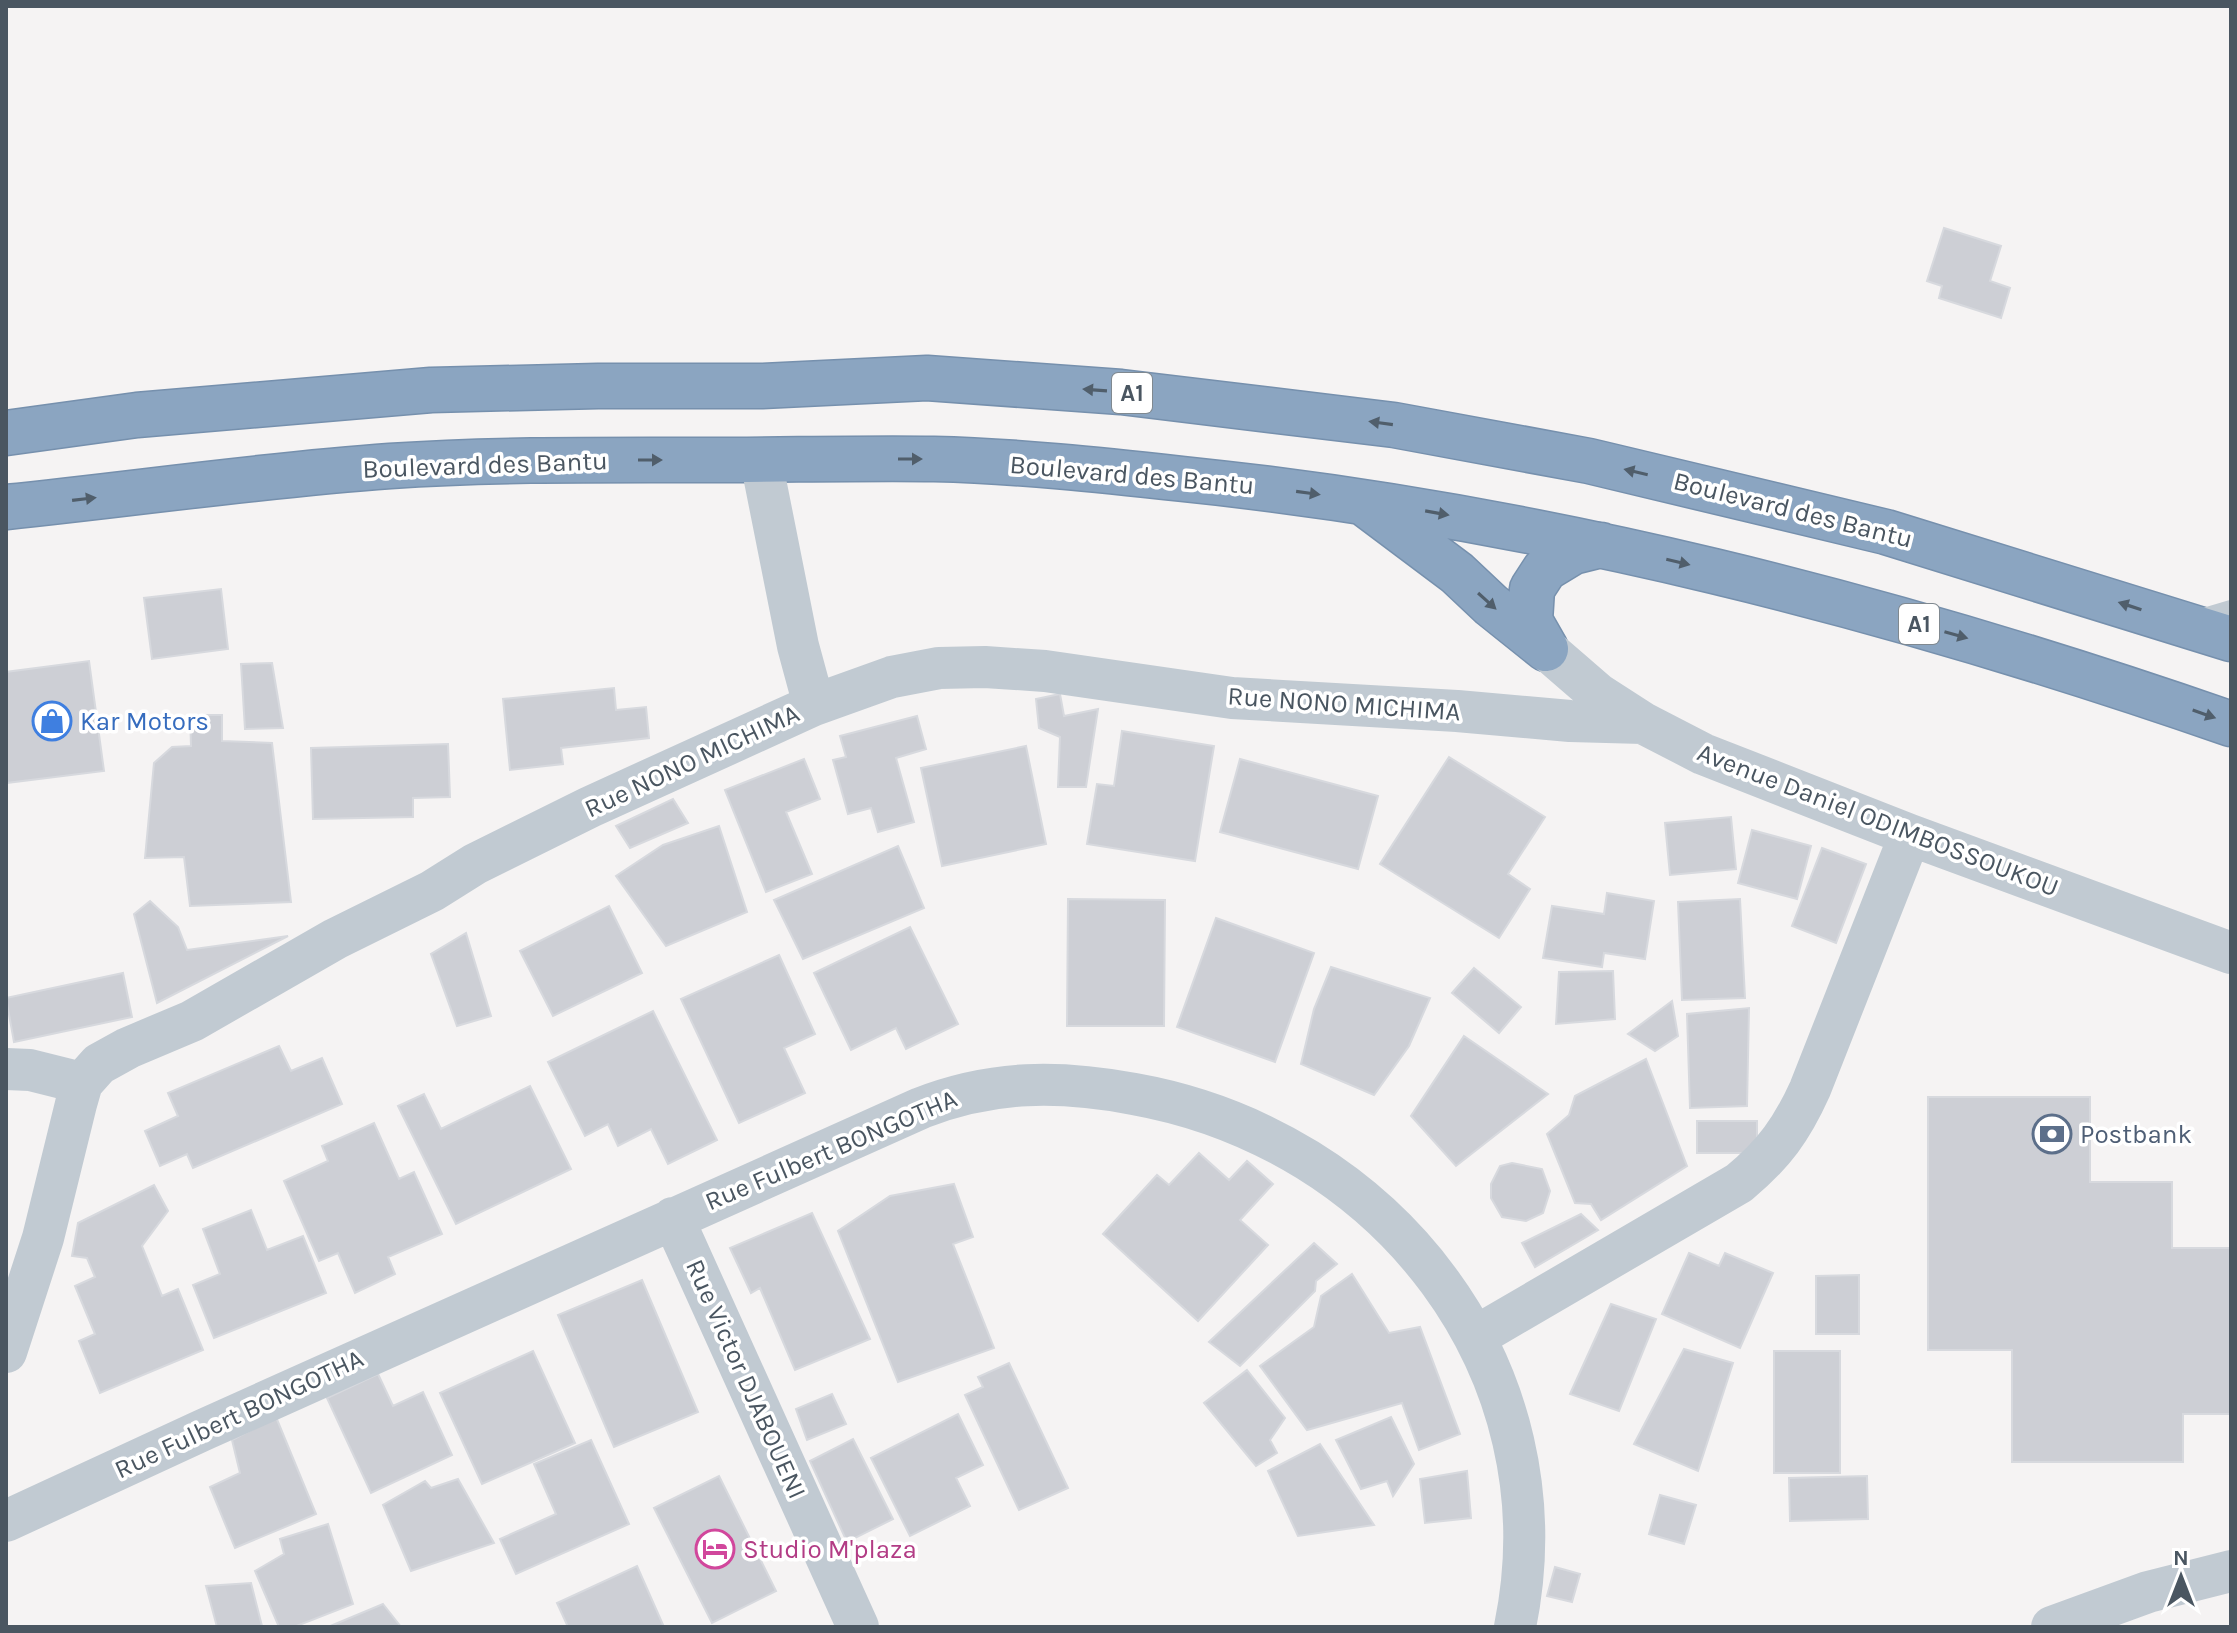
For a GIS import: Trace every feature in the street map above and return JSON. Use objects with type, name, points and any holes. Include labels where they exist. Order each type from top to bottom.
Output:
[{"type":"highway","name":"Boulevard des Bantu","points":[[6,433],[137,415],[431,390],[762,386],[927,378],[1121,392],[1394,425],[1589,461],[1886,532],[2231,639]]},
{"type":"highway","name":"Boulevard des Bantu","points":[[6,507],[147,489],[389,466],[501,461],[937,459],[1181,479],[1360,500],[1692,565],[1962,636],[2231,724]]},
{"type":"highway","points":[[1360,500],[1457,573],[1546,649]]},
{"type":"highway","points":[[1546,649],[1530,621],[1532,589],[1545,569],[1573,552],[1601,545]]},
{"type":"street","points":[[761,460],[792,619],[814,705]]},
{"type":"street","name":"Avenue Daniel ODIMBOSSOUKOU","points":[[1546,649],[1598,694],[1643,723],[1703,754],[1910,835],[2231,953]]},
{"type":"street","name":"Rue NONO MICHIMA","points":[[82,1083],[99,1064],[118,1053],[192,1021],[335,939],[432,891],[475,864],[590,807],[814,705],[892,677],[939,668],[985,667],[1045,671],[1232,698],[1570,721],[1643,723]]},
{"type":"street","points":[[1475,1337],[1739,1183],[1766,1161],[1797,1118],[1810,1089],[1910,835]]},
{"type":"street","points":[[6,1069],[30,1070],[82,1083],[43,1238],[6,1352]]},
{"type":"street","name":"Rue Fulbert BONGOTHA","points":[[6,1521],[673,1218],[957,1094],[1024,1084],[1066,1084],[1108,1089],[1189,1106],[1231,1121],[1307,1158],[1342,1181],[1409,1242],[1475,1337],[1506,1414],[1521,1496],[1522,1579],[1515,1627]]},
{"type":"street","name":"Rue Victor DJABOUENI","points":[[673,1218],[858,1627]]},
{"type":"street","points":[[2052,1627],[2148,1592],[2231,1571]]},
{"type":"lane","points":[[2186,624],[2231,611]]},
{"type":"building","points":[[1944,228],[2001,246],[1990,281],[2010,288],[2001,318],[1939,298],[1942,286],[1927,281]]},
{"type":"building","points":[[221,589],[228,649],[152,659],[144,598]]},
{"type":"building","name":"Kar Motors","points":[[89,661],[104,771],[6,783],[6,672]]},
{"type":"building","points":[[272,663],[283,728],[245,729],[241,664]]},
{"type":"building","points":[[614,688],[616,710],[646,707],[649,738],[561,748],[563,764],[510,770],[503,699]]},
{"type":"building","points":[[1060,694],[1064,716],[1098,709],[1086,787],[1058,787],[1060,737],[1039,728],[1036,699]]},
{"type":"building","points":[[190,715],[222,715],[222,741],[272,743],[291,902],[190,906],[184,857],[145,858],[154,763],[172,747],[191,746]]},
{"type":"building","points":[[917,716],[926,749],[896,758],[914,822],[878,832],[871,808],[848,814],[833,760],[846,757],[840,736]]},
{"type":"building","points":[[1122,731],[1214,746],[1195,861],[1087,844],[1097,784],[1114,786]]},
{"type":"building","points":[[448,744],[450,797],[413,798],[413,817],[313,819],[311,748]]},
{"type":"building","points":[[1026,746],[1046,844],[942,866],[921,768]]},
{"type":"building","points":[[1449,757],[1545,817],[1508,874],[1530,889],[1499,938],[1380,864]]},
{"type":"building","points":[[804,759],[820,799],[786,812],[812,874],[766,892],[725,790]]},
{"type":"building","points":[[1240,759],[1378,796],[1358,869],[1220,832]]},
{"type":"building","points":[[673,799],[688,823],[630,848],[616,826]]},
{"type":"building","points":[[1731,817],[1736,869],[1670,875],[1665,823]]},
{"type":"building","points":[[719,826],[747,912],[666,946],[616,876],[663,845]]},
{"type":"building","points":[[1752,830],[1811,846],[1797,899],[1738,883]]},
{"type":"building","points":[[898,846],[924,908],[803,959],[774,900]]},
{"type":"building","points":[[1822,848],[1866,864],[1836,943],[1792,926]]},
{"type":"building","points":[[1607,893],[1654,901],[1645,959],[1604,953],[1602,967],[1543,958],[1552,906],[1604,914]]},
{"type":"building","points":[[1068,899],[1165,900],[1164,1026],[1067,1026]]},
{"type":"building","points":[[1740,899],[1745,998],[1682,1000],[1678,902]]},
{"type":"building","points":[[150,901],[178,927],[187,950],[288,936],[157,1003],[134,914]]},
{"type":"building","points":[[609,906],[642,973],[553,1016],[520,951]]},
{"type":"building","points":[[1216,918],[1314,953],[1275,1062],[1177,1027]]},
{"type":"building","points":[[910,927],[958,1024],[906,1049],[896,1028],[851,1050],[814,973]]},
{"type":"building","points":[[466,933],[491,1016],[457,1026],[431,954]]},
{"type":"building","points":[[779,955],[815,1034],[784,1048],[805,1093],[739,1123],[681,999]]},
{"type":"building","points":[[1331,967],[1430,998],[1409,1046],[1374,1095],[1301,1064],[1314,1009]]},
{"type":"building","points":[[1474,968],[1521,1007],[1499,1033],[1452,993]]},
{"type":"building","points":[[1613,971],[1615,1019],[1556,1024],[1559,972]]},
{"type":"building","points":[[123,973],[132,1017],[14,1042],[6,998]]},
{"type":"building","points":[[1672,1001],[1678,1036],[1655,1051],[1628,1034]]},
{"type":"building","points":[[1749,1008],[1747,1106],[1690,1108],[1687,1014]]},
{"type":"building","points":[[653,1011],[717,1140],[668,1164],[651,1129],[618,1146],[608,1124],[585,1136],[548,1062]]},
{"type":"building","points":[[1464,1036],[1548,1094],[1456,1166],[1411,1116]]},
{"type":"building","points":[[279,1046],[291,1071],[322,1058],[342,1104],[193,1168],[187,1154],[160,1166],[145,1131],[178,1116],[168,1093]]},
{"type":"building","points":[[1646,1059],[1687,1166],[1601,1220],[1591,1204],[1575,1203],[1547,1134],[1569,1115],[1575,1096]]},
{"type":"building","points":[[530,1086],[571,1169],[456,1224],[398,1106],[424,1094],[441,1129]]},
{"type":"building","points":[[1928,1097],[2090,1097],[2090,1182],[2172,1182],[2172,1248],[2231,1248],[2231,1414],[2183,1414],[2183,1462],[2012,1462],[2012,1350],[1928,1350]]},
{"type":"building","points":[[1697,1121],[1757,1121],[1757,1153],[1697,1153]]},
{"type":"building","points":[[374,1123],[399,1179],[414,1172],[442,1234],[388,1257],[395,1274],[355,1293],[338,1253],[319,1261],[284,1181],[328,1161],[322,1146]]},
{"type":"building","points":[[1199,1153],[1229,1180],[1247,1161],[1273,1184],[1240,1220],[1268,1245],[1198,1321],[1103,1234],[1157,1175],[1169,1185]]},
{"type":"building","points":[[1512,1163],[1542,1169],[1550,1191],[1543,1213],[1526,1221],[1502,1217],[1491,1198],[1491,1184],[1500,1166]]},
{"type":"building","points":[[954,1184],[973,1237],[953,1244],[994,1348],[898,1382],[838,1231],[890,1196]]},
{"type":"building","points":[[154,1185],[168,1211],[142,1246],[162,1296],[178,1289],[203,1350],[100,1393],[79,1341],[95,1334],[75,1286],[95,1277],[87,1258],[72,1256],[78,1223]]},
{"type":"building","points":[[251,1210],[267,1250],[303,1236],[326,1293],[214,1338],[193,1285],[220,1274],[203,1229]]},
{"type":"building","points":[[812,1213],[870,1339],[795,1370],[760,1288],[751,1293],[730,1248]]},
{"type":"building","points":[[1581,1214],[1598,1230],[1535,1267],[1522,1243]]},
{"type":"building","points":[[1314,1243],[1337,1264],[1316,1281],[1315,1291],[1240,1366],[1209,1342]]},
{"type":"building","points":[[1689,1253],[1719,1266],[1725,1253],[1773,1273],[1740,1348],[1662,1314]]},
{"type":"building","points":[[1352,1274],[1389,1333],[1420,1327],[1460,1434],[1419,1450],[1402,1403],[1307,1430],[1260,1366],[1314,1327],[1321,1296]]},
{"type":"building","points":[[1859,1275],[1859,1334],[1816,1334],[1816,1276]]},
{"type":"building","points":[[642,1280],[698,1412],[614,1447],[558,1315]]},
{"type":"building","points":[[1611,1304],[1656,1319],[1619,1411],[1570,1394]]},
{"type":"building","points":[[1684,1349],[1733,1363],[1698,1471],[1634,1444]]},
{"type":"building","points":[[533,1351],[575,1443],[482,1484],[440,1393]]},
{"type":"building","points":[[1774,1351],[1840,1351],[1840,1473],[1774,1473]]},
{"type":"building","points":[[1009,1363],[1068,1488],[1019,1510],[965,1395],[983,1387],[978,1377]]},
{"type":"building","points":[[1247,1370],[1285,1418],[1270,1440],[1277,1453],[1256,1466],[1204,1403]]},
{"type":"building","points":[[378,1374],[393,1406],[423,1392],[452,1455],[371,1493],[327,1398]]},
{"type":"building","points":[[832,1394],[846,1424],[807,1440],[796,1409]]},
{"type":"building","points":[[958,1414],[983,1465],[956,1478],[970,1506],[910,1536],[871,1458]]},
{"type":"building","points":[[276,1417],[316,1514],[235,1548],[210,1487],[240,1473],[232,1440]]},
{"type":"building","points":[[1391,1417],[1414,1464],[1393,1496],[1387,1481],[1361,1489],[1336,1440]]},
{"type":"building","points":[[853,1439],[893,1519],[847,1542],[810,1461]]},
{"type":"building","points":[[591,1440],[629,1524],[516,1574],[500,1539],[556,1514],[534,1464]]},
{"type":"building","points":[[1320,1444],[1374,1525],[1298,1536],[1268,1471]]},
{"type":"building","points":[[1467,1471],[1471,1518],[1425,1523],[1420,1479]]},
{"type":"building","name":"Studio M'plaza","points":[[719,1476],[776,1591],[712,1623],[654,1508]]},
{"type":"building","points":[[1867,1476],[1868,1519],[1790,1521],[1789,1478]]},
{"type":"building","points":[[458,1479],[494,1543],[411,1571],[383,1505],[425,1481],[431,1488]]},
{"type":"building","points":[[1660,1495],[1696,1505],[1684,1544],[1649,1534]]},
{"type":"building","points":[[328,1524],[353,1604],[294,1627],[279,1627],[255,1571],[284,1554],[280,1539]]},
{"type":"building","points":[[637,1566],[664,1627],[568,1627],[557,1603]]},
{"type":"building","points":[[1555,1567],[1580,1574],[1572,1602],[1547,1596]]},
{"type":"building","points":[[251,1583],[262,1626],[217,1627],[206,1586]]},
{"type":"building","points":[[383,1604],[401,1627],[328,1627]]},
{"type":"place","name":"Kar Motors","points":[[52,721]]},
{"type":"place","name":"Postbank","points":[[2052,1134]]},
{"type":"place","name":"Studio M'plaza","points":[[715,1549]]}]
